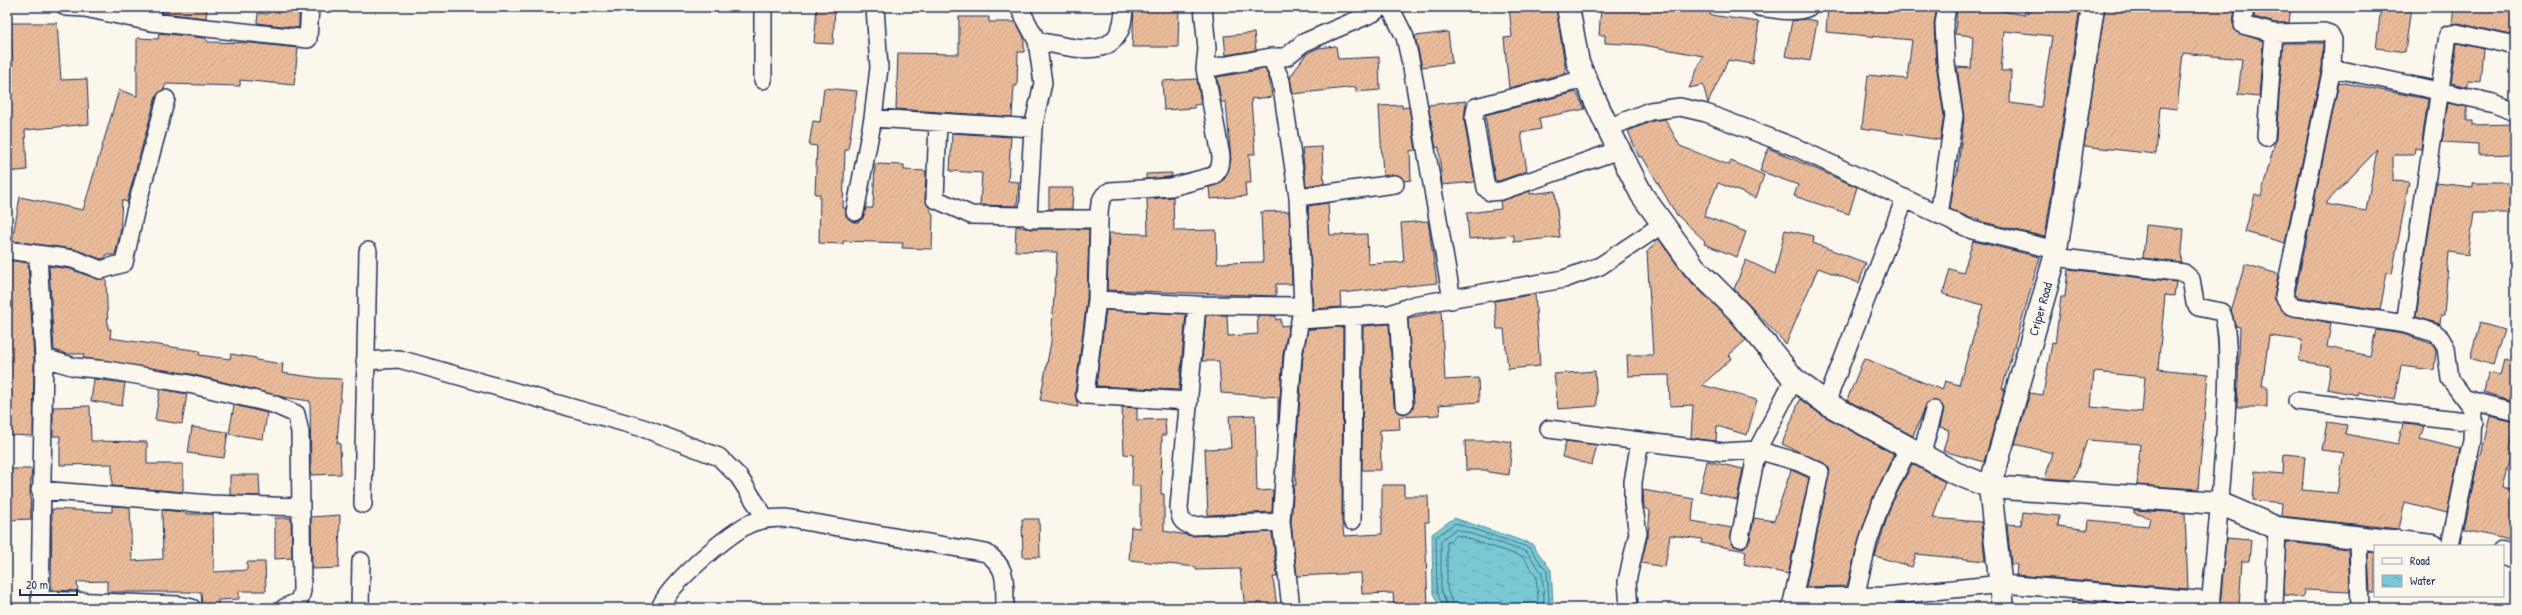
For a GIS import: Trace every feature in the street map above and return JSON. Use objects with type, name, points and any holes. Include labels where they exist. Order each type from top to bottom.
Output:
[{"type":"street","points":[[66,7],[152,14],[308,39],[310,7]]},
{"type":"street","points":[[763,7],[763,80]]},
{"type":"street","points":[[855,212],[873,118],[879,68],[875,7]]},
{"type":"street","points":[[1019,7],[1037,41],[1043,83],[1033,128],[1028,216]]},
{"type":"street","points":[[1037,41],[1093,50],[1105,47],[1122,29],[1124,7]]},
{"type":"street","points":[[1189,402],[1085,395],[1097,300],[1099,205],[1105,193],[1171,187],[1213,176],[1218,172],[1221,165],[1221,156],[1204,69],[1207,49],[1203,7]]},
{"type":"street","points":[[1204,69],[1286,57],[1303,44],[1374,14],[1381,7]]},
{"type":"street","points":[[1390,7],[1405,37],[1410,60],[1452,300]]},
{"type":"street","points":[[1759,7],[1803,10],[1809,7]]},
{"type":"street","points":[[1939,215],[1954,116],[1946,63],[1944,24],[1947,7]]},
{"type":"street","name":"Criper Road","points":[[2003,608],[2002,584],[1990,487],[2056,253],[2094,7]]},
{"type":"street","points":[[2245,7],[2243,25],[2274,33],[2324,32],[2330,34],[2333,40],[2332,68],[2284,296],[2290,305],[2306,310],[2406,324],[2435,333],[2441,338],[2446,348],[2450,379],[2473,410],[2474,422],[2450,545]]},
{"type":"street","points":[[1570,8],[1574,48],[1585,79],[1642,195],[1694,267],[1738,312],[1794,379],[1826,404],[1955,473],[1990,487],[2219,503],[2277,528],[2424,545]]},
{"type":"street","points":[[2266,137],[2274,33]]},
{"type":"street","points":[[2406,324],[2446,40],[2451,33],[2515,46]]},
{"type":"street","points":[[1271,58],[1281,81],[1298,197],[1302,313],[1293,355],[1288,407],[1281,522],[1291,608]]},
{"type":"street","points":[[2332,68],[2494,103],[2510,109],[2515,113]]},
{"type":"street","points":[[1585,79],[1476,107],[1474,118],[1486,188],[1490,192],[1501,191],[1619,150]]},
{"type":"street","points":[[7,250],[27,252],[38,256],[73,259],[101,270],[124,263],[135,212],[166,99]]},
{"type":"street","points":[[1608,128],[1650,111],[1680,108],[1706,113],[1797,148],[1972,230],[2056,253],[2184,273],[2191,279],[2195,302],[2198,307],[2217,311],[2223,315],[2226,327],[2228,373],[2210,605],[2002,584],[1885,602],[1855,596],[1809,597],[1797,599],[1791,608]]},
{"type":"street","points":[[873,118],[1033,128]]},
{"type":"street","points":[[938,122],[935,199],[971,215],[1028,216],[1030,219],[1099,219]]},
{"type":"street","points":[[1298,197],[1395,184]]},
{"type":"street","points":[[1826,404],[1905,198]]},
{"type":"street","points":[[1097,300],[1197,305],[1353,318],[1398,312],[1414,305],[1452,300],[1564,279],[1600,266],[1663,224]]},
{"type":"street","points":[[363,504],[368,251]]},
{"type":"street","points":[[38,256],[44,358],[40,490],[40,604],[179,605],[192,608]]},
{"type":"street","points":[[1197,305],[1179,508],[1180,519],[1184,524],[1209,526],[1281,522]]},
{"type":"street","points":[[1398,312],[1404,404]]},
{"type":"street","points":[[1352,521],[1353,318]]},
{"type":"street","points":[[44,358],[75,367],[107,370],[190,384],[288,409],[296,414],[300,421],[302,591],[299,600],[294,605],[284,608]]},
{"type":"street","points":[[365,361],[399,360],[643,428],[719,457],[739,476],[766,519]]},
{"type":"street","points":[[1740,538],[1757,450],[1794,379]]},
{"type":"street","points":[[2466,399],[2515,412]]},
{"type":"street","points":[[2297,401],[2474,422]]},
{"type":"street","points":[[1855,596],[1868,542],[1882,501],[1915,452],[1934,410]]},
{"type":"street","points":[[1549,429],[1724,452],[1757,450],[1799,462],[1820,472],[1791,608]]},
{"type":"street","points":[[1629,608],[1627,581],[1638,533],[1633,503],[1633,482],[1640,441]]},
{"type":"street","points":[[40,490],[210,504],[300,507]]},
{"type":"street","points":[[660,608],[683,578],[716,548],[747,525],[766,519],[786,518],[986,553],[998,561],[1003,570],[1005,608]]},
{"type":"street","points":[[2274,608],[2277,528]]},
{"type":"street","points":[[2358,538],[2360,608]]},
{"type":"street","points":[[2504,553],[2515,558]]},
{"type":"street","points":[[360,608],[361,561]]},
{"type":"water","points":[[1454,518],[1532,544],[1551,570],[1553,602],[1550,608],[1440,608],[1433,593],[1432,534]]},
{"type":"building","points":[[162,7],[207,7],[206,18],[162,13]]},
{"type":"building","points":[[269,7],[299,7],[299,28],[257,23],[258,13],[268,14]]},
{"type":"building","points":[[817,7],[835,7],[833,44],[814,43]]},
{"type":"building","points":[[1134,7],[1179,7],[1178,47],[1132,47]]},
{"type":"building","points":[[1509,7],[1556,7],[1566,73],[1509,88],[1504,38],[1512,37]]},
{"type":"building","points":[[1601,7],[1701,7],[1711,9],[1710,15],[1759,22],[1753,64],[1728,60],[1708,103],[1703,85],[1689,88],[1703,56],[1643,45],[1605,43],[1605,35],[1599,35]]},
{"type":"building","points":[[1828,7],[1937,7],[1934,24],[1936,64],[1944,116],[1940,140],[1862,128],[1868,75],[1907,79],[1912,40],[1826,32]]},
{"type":"building","points":[[1957,7],[1981,7],[2024,15],[2025,11],[2031,11],[2032,7],[2080,7],[2045,237],[1979,221],[1980,219],[1970,218],[1950,209],[1955,175],[1957,175],[1964,118],[1957,67],[1971,68],[1973,36],[1955,34]],"holes":[[[2004,31],[2052,36],[2041,107],[2010,103],[2011,71],[2001,71]]]},
{"type":"building","points":[[2105,7],[2235,7],[2233,24],[2236,32],[2263,41],[2259,97],[2238,95],[2242,59],[2183,53],[2177,109],[2160,107],[2156,154],[2084,146]]},
{"type":"building","points":[[2255,7],[2291,7],[2289,23],[2275,23],[2254,17]]},
{"type":"building","points":[[2381,7],[2411,7],[2405,52],[2376,48]]},
{"type":"building","points":[[2454,7],[2515,7],[2515,36],[2459,23],[2452,24]]},
{"type":"building","points":[[959,17],[989,17],[989,22],[1016,22],[1024,37],[1024,52],[1018,52],[1017,86],[1014,86],[1012,117],[896,109],[898,53],[959,54]]},
{"type":"building","points":[[1805,19],[1817,21],[1810,61],[1785,56],[1792,21]]},
{"type":"building","points":[[11,23],[57,23],[61,80],[87,79],[89,124],[25,130],[27,170],[7,172],[7,82],[13,82]]},
{"type":"building","points":[[1448,32],[1452,63],[1422,67],[1415,36]]},
{"type":"building","points":[[159,33],[205,38],[208,42],[251,43],[298,48],[294,85],[240,80],[240,86],[166,84],[164,89],[156,96],[127,202],[122,200],[120,234],[115,255],[106,255],[106,258],[101,259],[74,249],[12,241],[20,197],[83,210],[119,90],[137,96],[137,38],[158,39]]},
{"type":"building","points":[[1254,33],[1256,50],[1226,55],[1224,36]]},
{"type":"building","points":[[2283,43],[2323,43],[2322,67],[2285,243],[2245,232],[2255,194],[2261,196],[2276,138]]},
{"type":"building","points":[[2457,43],[2483,49],[2480,82],[2468,81],[2468,87],[2451,83]]},
{"type":"building","points":[[1336,46],[1338,59],[1379,57],[1380,90],[1356,92],[1356,87],[1293,94],[1290,77],[1306,54],[1318,48]]},
{"type":"building","points":[[1265,69],[1270,81],[1272,97],[1251,99],[1255,154],[1249,154],[1251,183],[1245,183],[1246,196],[1210,199],[1209,187],[1220,184],[1225,178],[1231,160],[1226,102],[1221,102],[1217,77]]},
{"type":"building","points":[[1197,79],[1201,104],[1194,105],[1194,108],[1164,110],[1162,81]]},
{"type":"building","points":[[2339,82],[2428,99],[2421,149],[2415,148],[2414,155],[2393,155],[2393,181],[2409,182],[2392,274],[2387,273],[2380,310],[2298,297],[2295,294]],"holes":[[[2377,150],[2366,211],[2325,204]]]},
{"type":"building","points":[[824,88],[857,91],[848,150],[845,150],[843,208],[846,208],[846,216],[853,222],[858,222],[863,218],[866,208],[873,208],[875,164],[904,165],[904,170],[926,171],[925,199],[933,215],[932,249],[902,248],[903,243],[843,241],[843,244],[819,243],[820,194],[815,194],[817,146],[809,145],[813,121],[820,122]]},
{"type":"building","points":[[1576,92],[1585,109],[1539,118],[1541,129],[1521,133],[1527,171],[1499,181],[1495,180],[1485,115]]},
{"type":"building","points":[[1466,101],[1464,120],[1475,182],[1442,185],[1439,147],[1436,148],[1428,105]]},
{"type":"building","points":[[2448,103],[2467,107],[2467,121],[2473,121],[2473,125],[2515,124],[2515,154],[2478,155],[2478,144],[2442,142]]},
{"type":"building","points":[[1402,105],[1402,108],[1409,107],[1416,150],[1410,151],[1411,180],[1404,181],[1398,175],[1383,176],[1379,106]]},
{"type":"building","points":[[1665,119],[1680,146],[1729,165],[1731,161],[1764,175],[1756,198],[1718,183],[1704,216],[1746,232],[1737,257],[1704,244],[1705,241],[1676,214],[1642,156],[1639,157],[1628,131],[1653,121]]},
{"type":"building","points":[[952,133],[1011,137],[1008,181],[1019,182],[1017,206],[980,205],[982,173],[950,171]]},
{"type":"building","points":[[1322,147],[1324,183],[1306,186],[1302,148]]},
{"type":"building","points":[[1768,148],[1857,187],[1849,214],[1794,196],[1798,185],[1760,171]]},
{"type":"building","points":[[1172,173],[1172,176],[1169,177],[1146,179],[1146,174]]},
{"type":"building","points":[[2436,183],[2473,187],[2473,183],[2513,183],[2513,213],[2474,213],[2468,255],[2449,252],[2444,315],[2441,315],[2440,324],[2416,317]]},
{"type":"building","points":[[1049,188],[1073,188],[1072,209],[1049,209]]},
{"type":"building","points":[[1530,191],[1530,194],[1555,191],[1560,237],[1514,242],[1514,235],[1469,239],[1467,213],[1501,209],[1500,201]]},
{"type":"building","points":[[1173,197],[1174,231],[1216,230],[1217,263],[1263,262],[1261,212],[1289,211],[1292,284],[1276,284],[1276,296],[1107,290],[1109,233],[1148,234],[1147,199]]},
{"type":"building","points":[[1328,203],[1330,235],[1367,234],[1368,264],[1404,262],[1401,223],[1428,221],[1437,283],[1340,293],[1341,307],[1313,309],[1308,206]]},
{"type":"building","points":[[2146,225],[2184,229],[2181,263],[2143,258]]},
{"type":"building","points":[[1016,226],[1030,229],[1089,229],[1087,299],[1075,394],[1078,407],[1040,400],[1051,342],[1057,252],[1015,251]]},
{"type":"building","points":[[1785,230],[1814,236],[1813,243],[1866,263],[1859,283],[1818,268],[1786,344],[1734,289],[1746,260],[1775,274]]},
{"type":"building","points":[[1659,239],[1685,276],[1730,320],[1746,340],[1729,355],[1732,358],[1702,385],[1757,400],[1747,435],[1717,426],[1716,441],[1691,438],[1693,405],[1670,406],[1669,375],[1628,376],[1627,355],[1653,355],[1647,252]]},
{"type":"building","points":[[1973,241],[2040,257],[2002,389],[2005,389],[1984,462],[1943,451],[1949,430],[1940,427],[1944,408],[1937,401],[1927,403],[1913,436],[1847,400],[1864,358],[1942,390],[1945,381],[1959,385],[1983,305],[1943,294],[1950,269],[1963,273]]},
{"type":"building","points":[[9,260],[28,263],[34,358],[33,436],[7,435]]},
{"type":"building","points":[[2245,264],[2278,274],[2274,298],[2286,314],[2331,323],[2327,347],[2370,356],[2376,330],[2403,334],[2433,344],[2436,352],[2434,370],[2401,366],[2394,400],[2358,392],[2357,395],[2327,389],[2331,366],[2299,361],[2302,340],[2269,336],[2262,386],[2267,386],[2267,407],[2237,407],[2240,327],[2235,326],[2231,311]]},
{"type":"building","points":[[49,266],[70,269],[97,279],[106,279],[108,329],[111,329],[110,338],[200,351],[199,355],[230,359],[231,354],[256,358],[256,360],[283,364],[282,373],[319,378],[342,379],[337,443],[340,443],[341,474],[311,475],[310,401],[282,397],[191,374],[83,358],[84,354],[67,354],[54,350]]},
{"type":"building","points":[[2068,269],[2176,282],[2174,296],[2165,295],[2158,369],[2208,374],[2198,489],[2137,485],[2140,444],[2087,440],[2074,480],[2045,478],[2053,453],[2015,444],[2030,393],[2043,395],[2052,343],[2055,344],[2061,297],[2065,297]],"holes":[[[2094,372],[2145,377],[2142,412],[2091,407]]]},
{"type":"building","points":[[1535,294],[1540,366],[1508,369],[1504,329],[1497,329],[1494,301]]},
{"type":"building","points":[[1106,310],[1186,314],[1179,390],[1096,386]]},
{"type":"building","points":[[1441,311],[1445,380],[1478,378],[1479,402],[1439,405],[1440,415],[1399,417],[1400,429],[1380,430],[1381,470],[1362,470],[1363,326],[1389,324],[1394,405],[1399,413],[1405,414],[1413,409],[1414,403],[1408,318]]},
{"type":"building","points":[[1206,315],[1227,315],[1228,336],[1258,334],[1257,316],[1276,316],[1276,320],[1281,319],[1281,326],[1289,325],[1283,354],[1278,427],[1278,397],[1221,393],[1219,361],[1202,361]]},
{"type":"building","points":[[2480,323],[2504,330],[2493,365],[2470,358]]},
{"type":"building","points":[[1343,327],[1342,521],[1344,536],[1382,534],[1382,485],[1404,485],[1404,496],[1428,496],[1429,522],[1425,522],[1428,608],[1394,608],[1393,593],[1362,594],[1361,573],[1297,576],[1291,522],[1294,485],[1296,485],[1295,466],[1303,356],[1308,329]]},
{"type":"building","points":[[2504,360],[2515,363],[2509,400],[2484,392],[2488,373],[2500,375]]},
{"type":"building","points":[[1595,371],[1597,406],[1558,409],[1554,374]]},
{"type":"building","points":[[94,379],[125,383],[122,406],[91,401]]},
{"type":"building","points":[[160,389],[187,394],[182,424],[155,420]]},
{"type":"building","points":[[1800,399],[1820,414],[1894,454],[1873,498],[1859,539],[1847,586],[1806,587],[1830,470],[1824,463],[1782,444]]},
{"type":"building","points":[[234,405],[267,413],[263,439],[229,434]]},
{"type":"building","points":[[90,406],[91,441],[147,442],[147,464],[183,464],[183,492],[112,486],[112,464],[60,465],[60,436],[53,436],[53,407]]},
{"type":"building","points":[[1122,407],[1137,408],[1137,420],[1165,419],[1166,435],[1162,435],[1161,494],[1164,494],[1164,531],[1192,536],[1272,532],[1277,577],[1273,577],[1277,608],[1245,608],[1240,569],[1196,570],[1196,567],[1129,560],[1131,527],[1140,528],[1140,486],[1132,486],[1133,455],[1124,454]]},
{"type":"building","points":[[1255,415],[1257,491],[1273,490],[1272,512],[1208,515],[1205,449],[1231,448],[1229,416]]},
{"type":"building","points":[[2490,416],[2514,422],[2509,450],[2513,451],[2503,487],[2515,491],[2515,541],[2464,530],[2479,455],[2481,455]]},
{"type":"building","points":[[2327,422],[2347,425],[2345,434],[2398,444],[2403,424],[2424,426],[2420,439],[2460,449],[2447,513],[2405,502],[2399,529],[2281,516],[2282,503],[2253,500],[2255,471],[2283,474],[2284,454],[2305,456],[2302,490],[2337,493],[2344,453],[2322,450]]},
{"type":"building","points":[[192,427],[228,432],[224,458],[188,453]]},
{"type":"building","points":[[1492,439],[1512,442],[1509,475],[1488,472],[1488,470],[1466,470],[1465,441],[1492,441]]},
{"type":"building","points":[[1566,441],[1597,445],[1592,465],[1562,457]]},
{"type":"building","points":[[1707,461],[1743,469],[1737,500],[1700,491]]},
{"type":"building","points":[[1912,464],[1945,482],[1933,518],[1981,522],[1985,561],[1916,554],[1912,567],[1875,556],[1891,505]]},
{"type":"building","points":[[7,469],[32,469],[30,490],[31,519],[7,520]]},
{"type":"building","points":[[1791,470],[1809,478],[1788,574],[1744,564],[1746,551],[1701,543],[1702,539],[1670,535],[1665,567],[1641,563],[1648,535],[1650,511],[1644,508],[1643,490],[1694,499],[1692,521],[1732,528],[1731,542],[1734,546],[1743,548],[1750,540],[1754,518],[1774,521]]},
{"type":"building","points":[[230,475],[259,475],[260,496],[230,495]]},
{"type":"building","points":[[112,506],[130,507],[132,561],[163,559],[162,510],[183,512],[186,514],[213,514],[214,572],[247,570],[247,562],[265,562],[266,591],[239,591],[239,599],[218,600],[218,608],[202,608],[201,592],[107,592],[107,581],[77,582],[78,591],[51,590],[52,509],[112,512]]},
{"type":"building","points":[[2134,510],[2185,513],[2188,589],[2016,575],[2017,565],[2011,564],[2007,524],[2021,525],[2023,512],[2059,516],[2058,526],[2088,530],[2089,520],[2148,526],[2150,518],[2134,513]]},
{"type":"building","points":[[340,515],[339,568],[312,569],[311,517]]},
{"type":"building","points":[[275,518],[291,518],[292,558],[275,559]]},
{"type":"building","points":[[1022,519],[1039,519],[1040,557],[1023,557]]},
{"type":"building","points":[[2226,538],[2251,540],[2249,561],[2242,561],[2239,608],[2220,608]]},
{"type":"building","points":[[2286,542],[2348,549],[2350,592],[2304,590],[2303,597],[2284,595]]},
{"type":"building","points":[[2368,551],[2374,552],[2374,593],[2370,593]]},
{"type":"building","points":[[2072,600],[2174,608],[2072,608]]},
{"type":"building","points":[[1851,606],[1850,608],[1804,608],[1810,607]]}]
